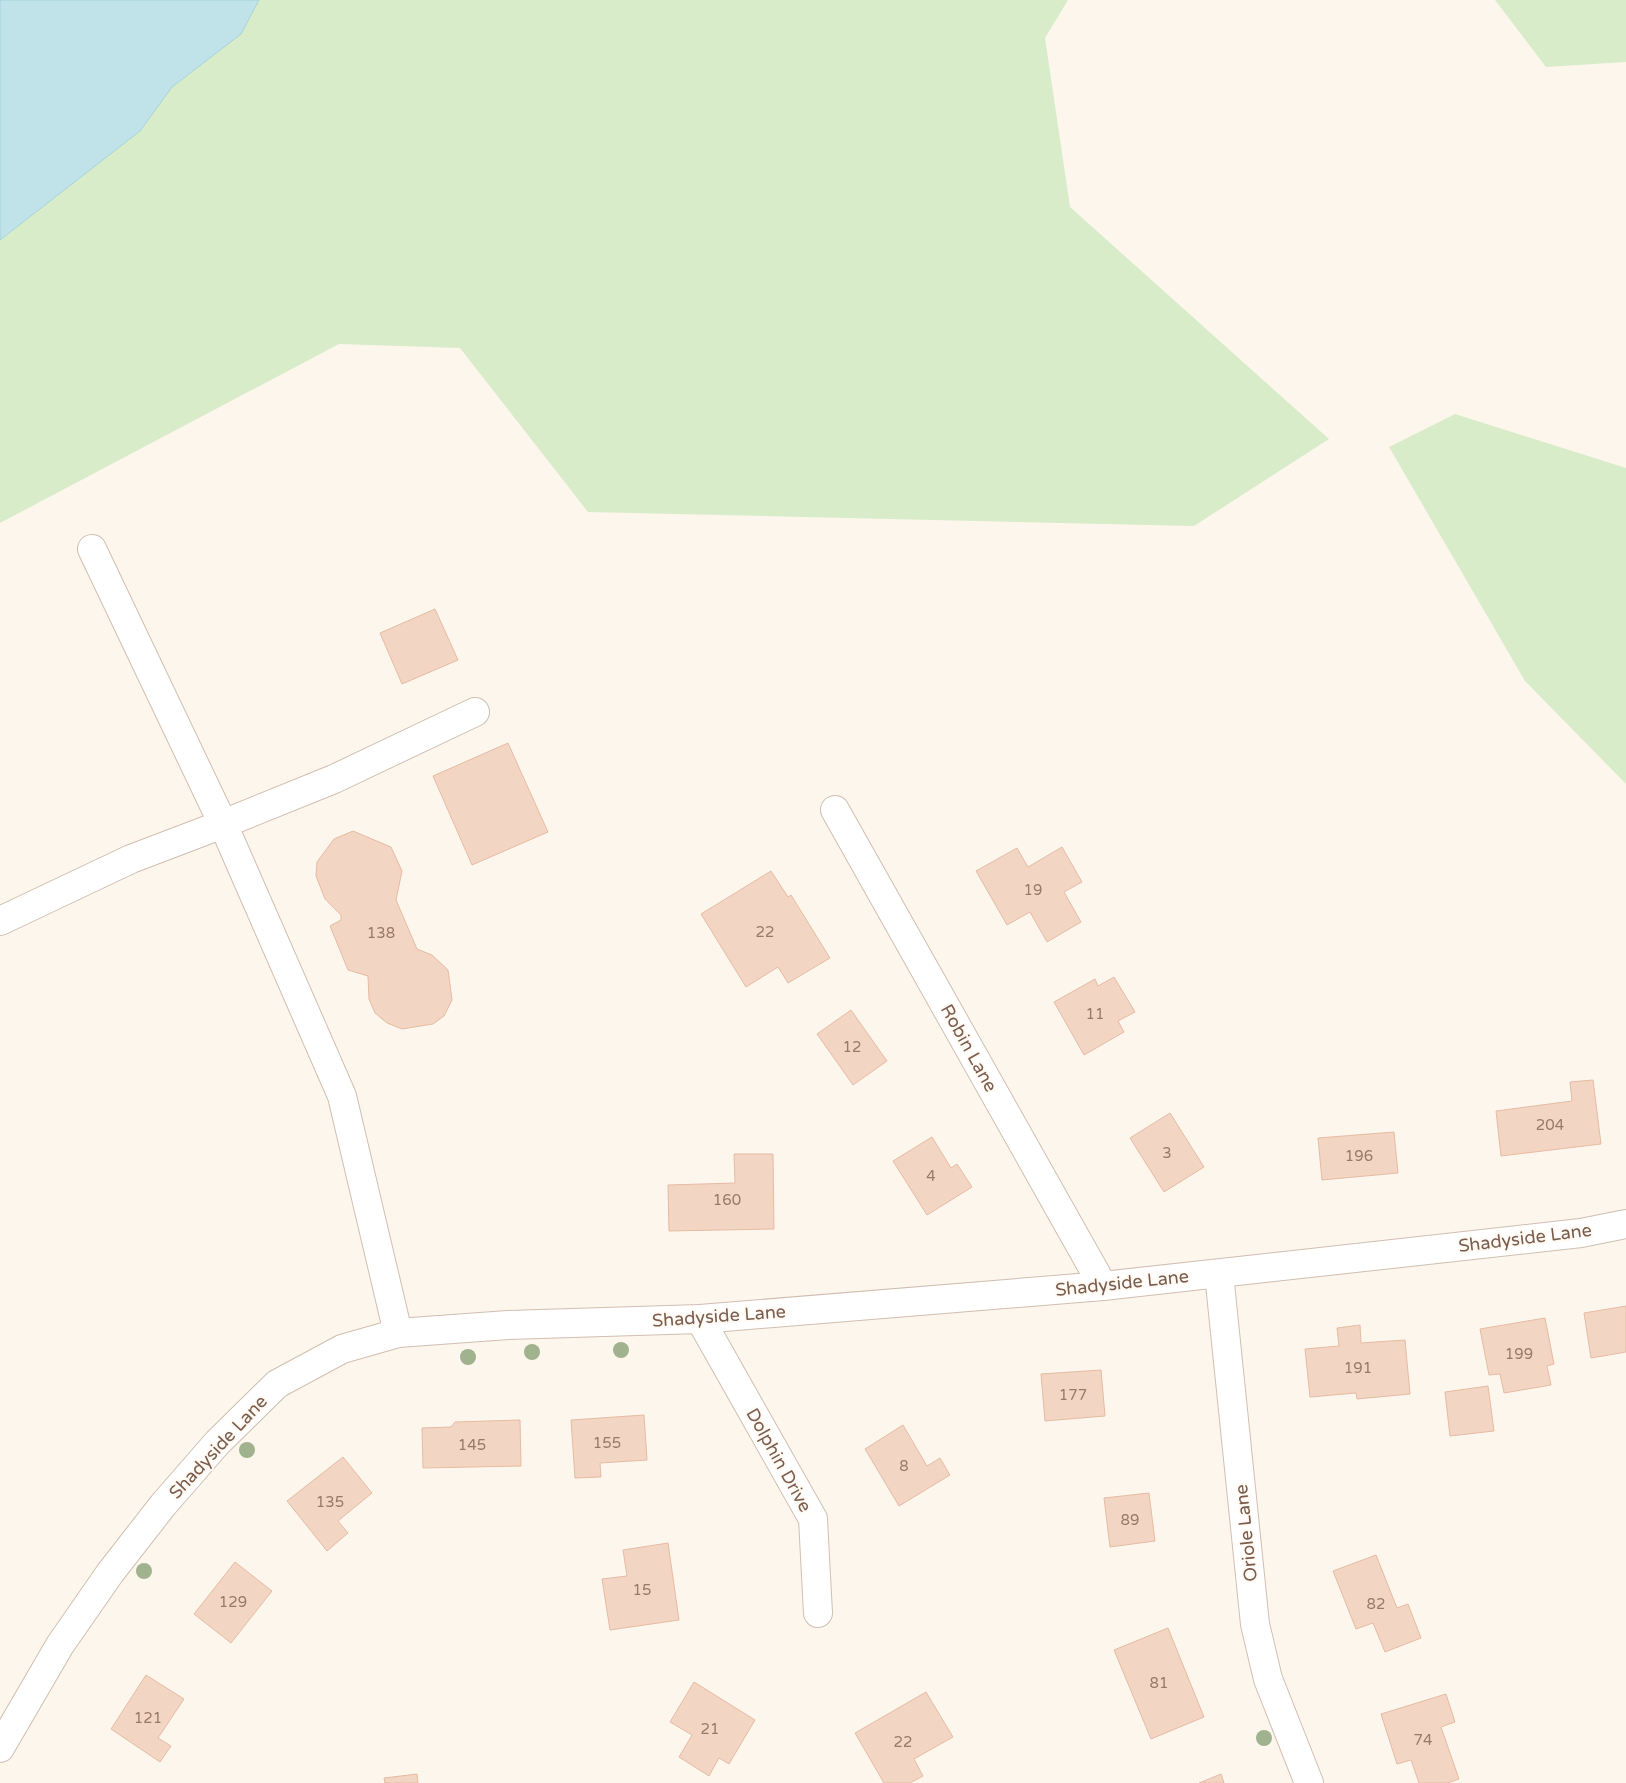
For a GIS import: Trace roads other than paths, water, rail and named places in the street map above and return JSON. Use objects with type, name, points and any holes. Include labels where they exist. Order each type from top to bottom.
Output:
[{"type":"street","points":[[92,549],[223,824],[342,1096],[398,1333]]},
{"type":"street","points":[[0,921],[131,859],[334,779],[474,712]]},
{"type":"street","name":"Robin Lane","points":[[835,810],[1103,1286]]},
{"type":"street","name":"Shadyside Lane","points":[[0,1748],[60,1645],[110,1573],[163,1505],[217,1443],[278,1384],[342,1349],[398,1333],[508,1325],[700,1319],[1103,1286],[1581,1233],[1626,1224]]},
{"type":"street","name":"Oriole Lane","points":[[1219,1274],[1255,1624],[1268,1679],[1309,1783]]},
{"type":"street","name":"Dolphin Drive","points":[[700,1319],[813,1519],[818,1613]]},
{"type":"water","points":[[0,0],[259,0],[241,34],[172,87],[140,131],[0,240]]}]
